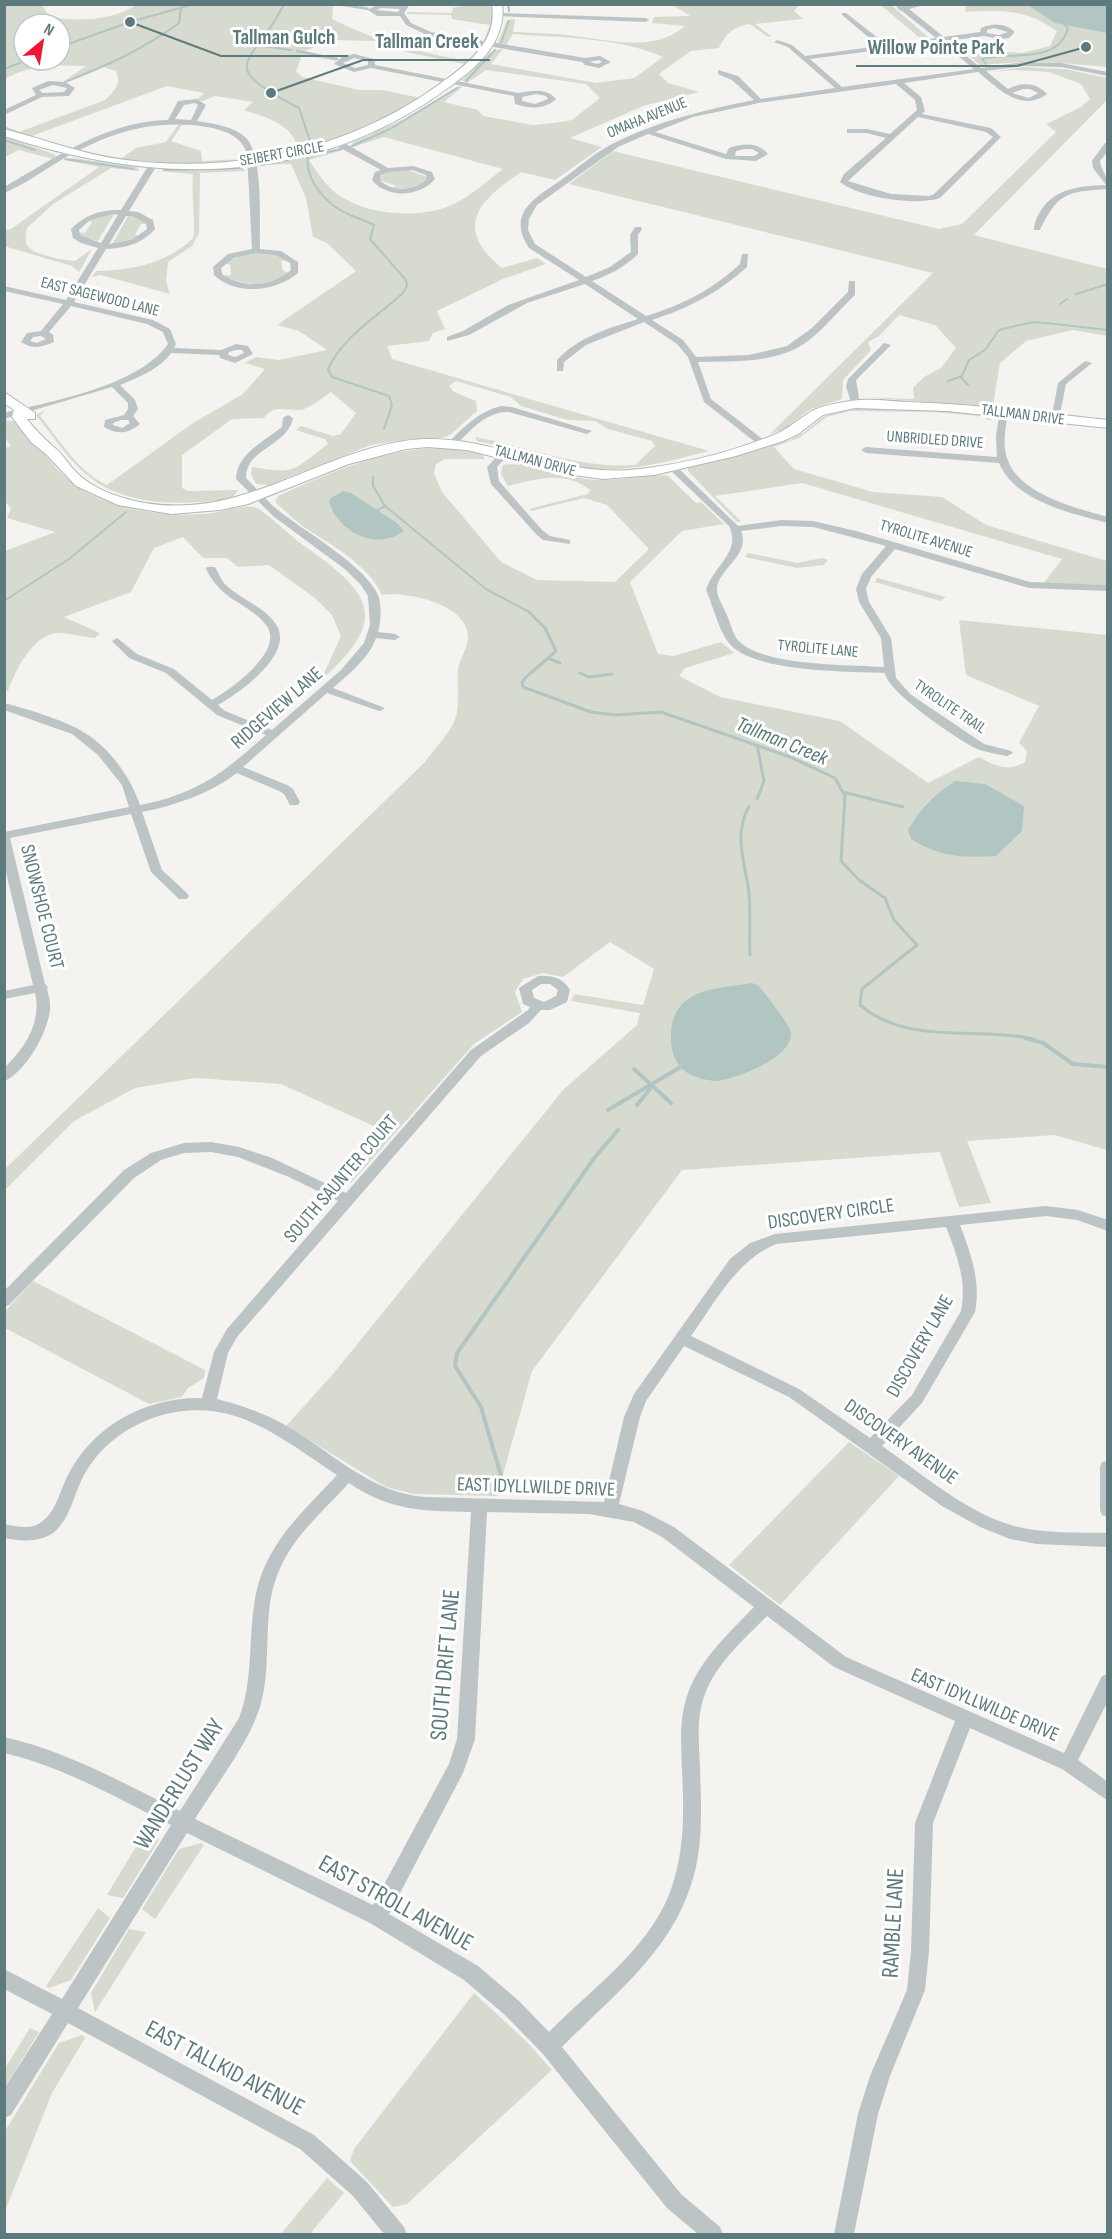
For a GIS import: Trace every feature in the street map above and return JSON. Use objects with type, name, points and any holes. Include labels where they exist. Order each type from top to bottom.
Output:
[{"type":"street","points":[[899,7],[924,4]]},
{"type":"street","points":[[899,7],[978,70],[1010,92]]},
{"type":"street","points":[[404,9],[408,24],[426,33],[585,60]]},
{"type":"street","points":[[499,10],[599,18],[608,12],[627,11],[642,15],[646,20],[637,26],[619,28],[605,25],[599,18]]},
{"type":"street","name":"SEIBERT CIRCLE","points":[[4,132],[69,153],[111,161],[153,165],[198,165],[251,161],[326,147],[396,118],[451,82],[489,44],[497,30],[499,10]]},
{"type":"street","points":[[844,14],[885,47]]},
{"type":"street","points":[[804,58],[984,34]]},
{"type":"street","points":[[777,42],[787,45],[840,89]]},
{"type":"street","name":"OMAHA AVENUE","points":[[762,443],[707,400],[693,360],[680,342],[532,246],[523,229],[526,214],[536,201],[602,153],[646,131],[697,113],[840,89],[1037,63],[1107,74]]},
{"type":"street","points":[[371,66],[518,95]]},
{"type":"street","points":[[721,72],[735,78],[759,101]]},
{"type":"street","points":[[897,81],[920,101],[922,109],[917,116],[845,177],[844,182],[915,201],[933,199],[997,139],[997,135],[988,130],[917,116]]},
{"type":"street","points":[[4,113],[41,96]]},
{"type":"street","points":[[170,122],[180,104],[192,101],[202,105],[193,123]]},
{"type":"street","points":[[4,190],[115,130],[170,122],[215,126],[237,135],[249,147],[256,251]]},
{"type":"street","points":[[646,131],[696,148],[731,156]]},
{"type":"street","points":[[850,131],[867,131],[892,137]]},
{"type":"street","points":[[338,143],[387,170],[417,168],[427,172],[431,179],[427,185],[417,189],[390,189],[380,185],[376,180],[378,174],[387,170]]},
{"type":"street","points":[[1037,228],[1044,210],[1061,194],[1076,189],[1107,185],[1097,168],[1096,161],[1107,145]]},
{"type":"street","points":[[44,333],[69,304],[153,165]]},
{"type":"street","points":[[123,212],[147,218],[152,224],[150,231],[132,242],[103,245],[78,238],[74,233],[76,227],[95,215],[123,212]]},
{"type":"street","points":[[450,339],[465,334],[520,303],[614,270],[630,259],[636,250],[634,235],[638,229]]},
{"type":"street","points":[[256,251],[275,252],[289,257],[295,264],[295,271],[279,282],[256,286],[234,284],[218,275],[217,268],[223,260],[237,254],[256,251]]},
{"type":"street","points":[[560,369],[561,359],[579,346],[701,298],[744,265],[745,256]]},
{"type":"street","points":[[693,360],[760,356],[795,345],[852,293],[852,283]]},
{"type":"street","name":"EAST SAGEWOOD LANE","points":[[4,288],[159,326],[171,336],[170,350]]},
{"type":"street","points":[[701,298],[713,303]]},
{"type":"street","points":[[855,404],[852,380],[887,345]]},
{"type":"street","points":[[4,416],[114,384],[152,366],[170,350],[223,352]]},
{"type":"street","points":[[1054,419],[1062,383],[1088,363]]},
{"type":"street","points":[[114,384],[132,402],[133,409],[127,417]]},
{"type":"street","name":"TALLMAN DRIVE","points":[[4,396],[20,411],[19,417],[41,445],[51,450],[69,473],[82,484],[109,496],[161,508],[199,508],[257,497],[373,450],[412,444],[452,444],[505,453],[560,469],[593,475],[636,474],[672,467],[762,443],[793,431],[823,410],[855,404],[926,405],[1107,424]]},
{"type":"street","points":[[452,444],[488,413],[503,408],[587,431]]},
{"type":"street","points":[[1003,412],[1002,460],[1014,478],[1037,495],[1070,509],[1107,520]]},
{"type":"street","points":[[288,418],[286,428],[249,456],[242,467],[243,482],[288,524],[361,578],[370,591],[375,606],[373,635],[395,637]]},
{"type":"street","name":"UNBRIDLED DRIVE","points":[[866,450],[1002,460]]},
{"type":"street","points":[[505,453],[492,467],[494,482],[538,532],[547,538],[566,542]]},
{"type":"street","points":[[672,467],[735,529]]},
{"type":"street","name":"TYROLITE AVENUE","points":[[735,529],[781,523],[813,524],[1029,585],[1107,588]]},
{"type":"street","name":"TYROLITE LANE","points":[[735,529],[739,541],[737,550],[717,574],[711,590],[729,635],[740,646],[760,658],[789,664],[888,670]]},
{"type":"street","points":[[888,670],[886,638],[864,602],[861,589],[866,576],[893,545]]},
{"type":"street","points":[[211,569],[216,584],[266,619],[274,628],[277,637],[276,645],[267,661],[235,690],[211,705]]},
{"type":"street","name":"RIDGEVIEW LANE","points":[[4,836],[136,809],[193,794],[235,768],[326,689],[356,660],[373,635]]},
{"type":"street","points":[[117,641],[133,656],[170,671],[230,718],[273,734]]},
{"type":"street","name":"TYROLITE TRAIL","points":[[888,670],[895,686],[906,696],[980,746],[1007,753]]},
{"type":"street","points":[[326,689],[380,708]]},
{"type":"street","points":[[4,706],[58,725],[91,742],[127,784],[157,872],[183,896]]},
{"type":"street","points":[[235,768],[283,788],[289,792],[294,802]]},
{"type":"street","name":"SNOWSHOE COURT","points":[[4,836],[42,987],[44,1008],[36,1036],[21,1059],[4,1076]]},
{"type":"street","points":[[4,995],[42,987]]},
{"type":"street","name":"SOUTH SAUNTER COURT","points":[[208,1403],[221,1352],[228,1337],[480,1048],[531,1015],[538,1006]]},
{"type":"street","points":[[4,1301],[129,1174],[148,1160],[174,1151],[205,1146],[234,1149],[348,1200]]},
{"type":"street","name":"DISCOVERY CIRCLE","points":[[610,1508],[635,1407],[735,1263],[744,1254],[765,1242],[1056,1210],[1078,1215],[1107,1226]]},
{"type":"street","name":"DISCOVERY LANE","points":[[872,1446],[917,1400],[968,1312],[971,1298],[969,1273],[951,1220]]},
{"type":"street","name":"DISCOVERY AVENUE","points":[[682,1338],[786,1388],[948,1500],[998,1528],[1037,1537],[1107,1540]]},
{"type":"street","name":"EAST IDYLLWILDE DRIVE","points":[[4,1532],[49,1534],[83,1463],[107,1436],[133,1419],[158,1409],[208,1403],[234,1408],[258,1418],[348,1474],[394,1499],[429,1504],[610,1508],[641,1517],[661,1527],[840,1662],[1068,1763],[1107,1793]]},
{"type":"street","points":[[1107,1467],[1107,1510]]},
{"type":"street","name":"WANDERLUST WAY","points":[[4,2108],[184,1823],[252,1708],[256,1691],[264,1592],[270,1567],[288,1541],[348,1474]]},
{"type":"street","name":"SOUTH DRIFT LANE","points":[[377,1917],[457,1767],[466,1739],[479,1505]]},
{"type":"street","points":[[549,2046],[651,1942],[677,1899],[688,1867],[692,1842],[690,1731],[693,1704],[702,1682],[716,1662],[765,1607]]},
{"type":"street","points":[[1068,1763],[1107,1682]]},
{"type":"street","name":"RAMBLE LANE","points":[[844,2235],[868,2114],[880,2076],[916,1990],[920,1951],[924,1823],[965,1719]]},
{"type":"street","name":"EAST STROLL AVENUE","points":[[4,1745],[34,1752],[68,1765],[377,1917],[432,1947],[471,1973],[512,2008],[549,2046],[674,2200],[713,2235]]},
{"type":"street","name":"EAST TALLKID AVENUE","points":[[4,1978],[307,2142],[360,2189],[397,2235]]},
{"type":"shaded area","points":[[468,4],[494,5],[495,18],[487,41],[484,41],[490,25],[452,19],[451,15],[407,14],[407,12],[452,13],[453,8]]},
{"type":"shaded area","points":[[1101,4],[1107,6],[1107,33],[1055,23],[1028,5]]},
{"type":"shaded area","points":[[5,5],[42,5],[46,12],[12,12],[12,72],[19,72],[5,79]]},
{"type":"shaded area","points":[[136,5],[333,5],[332,19],[364,34],[415,50],[467,61],[482,46],[465,66],[447,79],[464,64],[406,52],[375,41],[333,40],[305,51],[339,58],[336,61],[302,55],[296,71],[302,77],[359,90],[382,90],[421,98],[343,137],[304,148],[259,158],[256,157],[298,149],[295,140],[284,128],[269,119],[244,110],[253,102],[215,96],[203,101],[197,100],[204,93],[167,86],[29,137],[5,129],[5,126],[19,132],[105,100],[118,84],[116,71],[103,67],[64,81],[86,66],[72,66],[72,19],[106,17]]},
{"type":"shaded area","points":[[333,5],[369,7],[367,10]]},
{"type":"shaded area","points":[[673,5],[799,5],[794,11],[803,19],[755,24],[771,36],[768,37],[750,24],[744,25],[731,32],[719,48],[691,51],[659,74],[668,83],[699,92],[643,106],[570,138],[602,147],[555,180],[521,172],[493,193],[483,204],[475,227],[478,240],[487,253],[502,268],[537,258],[546,264],[503,279],[437,311],[445,329],[433,333],[429,341],[387,346],[392,359],[709,451],[643,466],[593,469],[576,467],[477,441],[475,437],[574,461],[614,465],[635,465],[655,446],[652,441],[608,429],[595,421],[568,420],[521,406],[511,397],[456,381],[449,386],[454,392],[476,401],[477,411],[450,435],[442,438],[409,439],[371,445],[269,485],[256,484],[251,474],[252,467],[278,470],[294,468],[328,444],[325,439],[296,430],[301,426],[333,436],[341,434],[356,413],[331,392],[304,409],[280,409],[272,411],[264,418],[232,419],[182,455],[182,488],[188,491],[238,490],[233,497],[172,503],[135,498],[101,485],[73,462],[36,415],[45,410],[40,416],[70,454],[87,472],[107,485],[193,423],[243,394],[265,369],[245,363],[256,357],[279,360],[327,350],[299,331],[277,325],[356,271],[327,243],[313,237],[306,198],[291,164],[258,165],[341,148],[343,150],[309,160],[328,186],[338,195],[355,204],[383,212],[413,213],[441,209],[454,204],[503,169],[384,137],[353,147],[352,143],[404,119],[459,86],[462,87],[444,102],[478,110],[483,116],[533,125],[572,120],[600,98],[586,84],[486,70],[467,83],[462,80],[487,55],[503,49],[491,64],[596,83],[634,78],[663,57],[646,50],[590,40],[513,34],[506,45],[498,42],[507,20],[515,19],[513,32],[559,34],[632,43],[660,40],[685,26],[652,23],[654,17],[690,16]]},
{"type":"shaded area","points":[[881,5],[891,5],[928,37],[921,39]]},
{"type":"shaded area","points":[[965,5],[1107,5],[1107,67],[1036,61],[980,65],[967,54],[988,51],[1021,53],[1050,46],[1057,31],[1035,18],[1014,12],[966,12]]},
{"type":"shaded area","points":[[1022,67],[1065,69],[1107,78],[1107,100],[974,235],[1107,269],[1107,336],[1073,330],[1026,341],[1000,363],[993,405],[1045,411],[863,397],[914,399],[913,388],[924,377],[941,368],[956,348],[935,325],[899,315],[879,336],[868,342],[871,350],[843,380],[842,399],[811,409],[784,429],[770,434],[933,273],[569,184],[613,151],[939,229],[962,224],[1056,132],[1046,124],[1081,107],[1090,99],[1081,84],[1049,72],[1016,70],[990,72]]},
{"type":"shaded area","points":[[178,125],[182,125],[171,141],[201,151],[202,161],[245,159],[206,164],[162,164],[118,159],[79,151],[122,158],[136,148],[166,142]]},
{"type":"shaded area","points":[[5,137],[54,154],[56,157],[53,159],[19,150],[5,157]]},
{"type":"shaded area","points":[[73,158],[137,167],[139,171],[111,168],[53,204],[27,228],[26,243],[29,247],[48,256],[75,261],[92,249],[79,272],[72,266],[4,246],[5,230],[11,229],[99,167],[64,160]]},
{"type":"shaded area","points":[[241,166],[245,171],[200,173],[199,233],[192,246],[168,262],[166,281],[170,294],[101,275],[92,277],[96,271],[148,264],[172,254],[193,238],[193,174],[158,171]]},
{"type":"shaded area","points":[[414,169],[410,171],[428,177],[426,182],[411,189],[392,188],[397,186],[379,180],[385,172]]},
{"type":"shaded area","points":[[114,214],[98,241],[80,236],[79,232],[85,233],[92,222],[86,221]]},
{"type":"shaded area","points":[[132,215],[146,221],[147,224],[141,224],[135,234],[140,237],[113,243],[128,216]]},
{"type":"shaded area","points":[[251,252],[276,254],[289,260],[281,261],[283,271],[289,273],[273,281],[257,284],[240,282],[223,276],[231,275],[230,265],[224,263]]},
{"type":"shaded area","points":[[865,408],[954,411],[986,417],[992,421],[980,416],[933,412],[849,411],[827,417],[799,438],[774,447],[794,469],[873,492],[942,497],[986,525],[1107,561],[1107,585],[1044,583],[1062,559],[802,483],[715,496],[741,521],[737,522],[688,471],[688,468],[790,440],[823,417],[836,412]]},
{"type":"shaded area","points":[[4,420],[20,422],[46,456],[76,485],[88,493],[115,504],[142,511],[170,514],[213,513],[246,506],[257,508],[322,559],[355,589],[363,604],[365,620],[359,637],[344,657],[321,680],[341,636],[332,615],[316,599],[269,565],[238,567],[227,558],[203,558],[183,537],[154,548],[131,592],[64,617],[100,633],[95,638],[58,633],[49,635],[26,655],[8,691],[5,691],[5,551],[55,532],[7,518],[11,508],[5,502],[5,448],[11,446],[5,438]]},
{"type":"shaded area","points":[[441,448],[481,453],[485,459],[445,459],[436,464],[434,473],[442,492],[501,562],[537,580],[615,582],[649,549],[607,505],[584,498],[531,511],[529,509],[588,494],[590,490],[571,480],[561,478],[540,479],[508,486],[501,474],[503,465],[524,465],[599,480],[668,476],[696,503],[701,502],[724,524],[682,531],[630,582],[658,654],[673,656],[721,642],[734,653],[685,668],[679,676],[720,697],[840,721],[928,783],[979,757],[1002,767],[1013,767],[1025,762],[1027,751],[1019,743],[1039,706],[966,675],[959,620],[1107,635],[1107,1150],[1055,1135],[967,1141],[991,1203],[959,1207],[940,1152],[682,1170],[532,1371],[497,1496],[414,1494],[386,1487],[286,1426],[333,1374],[564,1089],[637,1025],[640,1013],[571,1001],[574,994],[643,1005],[654,969],[610,942],[563,977],[543,973],[523,979],[515,992],[522,1012],[474,1044],[351,1183],[347,1180],[351,1174],[387,1132],[281,1084],[195,1078],[135,1088],[74,1121],[5,1190],[5,1169],[425,762],[455,720],[459,666],[468,639],[466,627],[459,617],[449,609],[421,598],[393,594],[382,595],[375,583],[357,563],[300,524],[275,502],[278,496],[357,463],[419,449]]},
{"type":"shaded area","points":[[343,491],[351,493],[397,523],[404,531],[393,537],[371,539],[350,530],[334,513],[329,502],[331,498]]},
{"type":"shaded area","points":[[748,553],[797,563],[822,558],[828,560],[824,565],[797,568],[745,557]]},
{"type":"shaded area","points":[[877,578],[946,597],[940,601],[875,582]]},
{"type":"shaded area","points":[[955,781],[985,784],[1024,806],[1022,831],[996,856],[973,857],[942,853],[911,839],[908,830],[918,815],[934,797]]},
{"type":"shaded area","points":[[752,983],[759,986],[790,1031],[788,1043],[782,1052],[749,1072],[717,1081],[697,1077],[682,1069],[673,1054],[671,1045],[672,1023],[677,1010],[696,994]]},
{"type":"shaded area","points":[[33,1281],[205,1370],[204,1378],[188,1388],[182,1397],[149,1404],[5,1328],[5,1311]]},
{"type":"shaded area","points":[[849,1442],[899,1476],[780,1605],[729,1565]]},
{"type":"shaded area","points":[[152,1820],[159,1840],[123,1898],[107,1895]]},
{"type":"shaded area","points":[[201,1843],[204,1845],[155,1919],[142,1909],[179,1849]]},
{"type":"shaded area","points":[[98,1908],[110,1918],[71,1980],[49,1988],[46,1986]]},
{"type":"shaded area","points":[[129,1929],[146,1932],[95,2012],[91,1993]]},
{"type":"shaded area","points":[[474,1993],[526,2041],[552,2070],[407,2204],[393,2207],[350,2161],[354,2149]]},
{"type":"shaded area","points":[[30,2028],[39,2032],[5,2087],[5,2068]]},
{"type":"shaded area","points":[[82,2035],[85,2038],[52,2093],[5,2211],[5,2131],[59,2043]]},
{"type":"shaded area","points":[[327,2178],[344,2193],[310,2234],[281,2234]]},
{"type":"waterway","points":[[72,43],[130,22],[194,4]]},
{"type":"waterway","name":"Tallman Creek","points":[[258,45],[284,4]]},
{"type":"waterway","points":[[339,4],[368,9]]},
{"type":"waterway","points":[[508,4],[509,11]]},
{"type":"waterway","points":[[65,82],[95,70],[152,41],[179,23],[181,8]]},
{"type":"waterway","points":[[501,43],[509,21]]},
{"type":"waterway","points":[[986,64],[982,59],[1032,54],[1054,47],[1063,40],[1068,28],[1063,23]]},
{"type":"waterway","points":[[258,45],[291,50]]},
{"type":"waterway","name":"Tallman Creek","points":[[258,45],[247,63],[248,72],[272,93],[299,108],[310,141],[305,149]]},
{"type":"waterway","points":[[466,81],[495,50]]},
{"type":"waterway","points":[[297,51],[337,59]]},
{"type":"waterway","points":[[4,69],[12,66]]},
{"type":"waterway","points":[[392,128],[457,88]]},
{"type":"waterway","points":[[352,146],[390,129]]},
{"type":"waterway","points":[[4,140],[35,150]]},
{"type":"waterway","points":[[308,157],[341,149]]},
{"type":"waterway","points":[[262,165],[308,155]]},
{"type":"waterway","name":"Tallman Creek","points":[[308,157],[310,174],[319,191],[343,212],[374,225],[370,239],[406,280],[407,286],[403,293],[343,346],[328,369],[332,377],[389,396],[392,405],[384,429]]},
{"type":"waterway","points":[[65,159],[134,169]]},
{"type":"waterway","points":[[164,170],[239,168]]},
{"type":"waterway","points":[[1076,294],[1108,284]]},
{"type":"waterway","points":[[1060,304],[1067,299]]},
{"type":"waterway","points":[[960,377],[969,360],[985,350],[999,330],[1033,322],[1108,330]]},
{"type":"waterway","points":[[948,381],[960,377]]},
{"type":"waterway","points":[[960,377],[968,385]]},
{"type":"waterway","name":"Tallman Creek","points":[[373,477],[373,486],[385,506]]},
{"type":"waterway","points":[[372,513],[385,506]]},
{"type":"waterway","name":"Tallman Creek","points":[[385,506],[486,589],[531,613]]},
{"type":"waterway","points":[[4,601],[69,559],[126,512]]},
{"type":"waterway","name":"Tallman Creek","points":[[529,612],[545,628],[556,651],[525,678],[522,682],[523,687],[591,712],[615,715],[661,712],[757,746]]},
{"type":"waterway","points":[[550,659],[560,663]]},
{"type":"waterway","points":[[580,673],[589,677],[612,674]]},
{"type":"waterway","points":[[757,746],[764,781],[757,799]]},
{"type":"waterway","name":"Tallman Creek","points":[[757,746],[790,757],[835,778],[845,796],[841,861],[859,880],[885,898],[894,920],[917,945],[862,989],[860,1005],[879,1018],[899,1026],[921,1030],[1011,1035],[1033,1039]]},
{"type":"waterway","points":[[843,792],[903,807]]},
{"type":"waterway","points":[[749,806],[744,817],[741,839],[749,893],[750,955]]},
{"type":"waterway","name":"Tallman Creek","points":[[1025,1038],[1043,1043],[1073,1064],[1108,1067]]},
{"type":"waterway","points":[[651,1085],[684,1065]]},
{"type":"waterway","points":[[634,1069],[651,1085]]},
{"type":"waterway","points":[[608,1110],[651,1085]]},
{"type":"waterway","points":[[651,1085],[671,1103]]},
{"type":"waterway","points":[[637,1105],[650,1089]]},
{"type":"waterway","points":[[502,1479],[481,1407],[455,1366],[457,1353],[595,1157],[618,1130]]},
{"type":"place","name":"Tallman Gulch","points":[[130,22]]},
{"type":"place","name":"Willow Pointe Park","points":[[1086,47]]},
{"type":"place","name":"Tallman Creek","points":[[271,93]]}]
